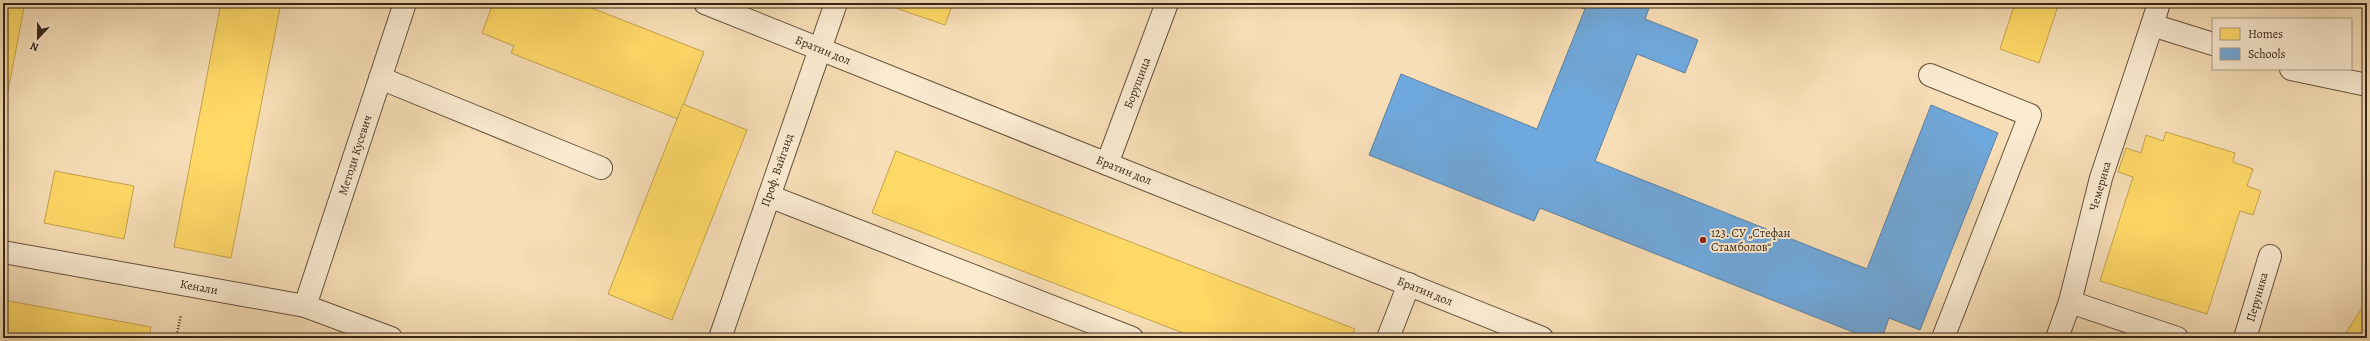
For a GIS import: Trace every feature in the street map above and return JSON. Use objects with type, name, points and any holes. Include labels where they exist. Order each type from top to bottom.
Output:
[{"type":"street","name":"Методи Кусевич","points":[[305,306],[404,3]]},
{"type":"street","name":"Братин дол","points":[[705,3],[1542,338]]},
{"type":"street","name":"Проф. Вайганд","points":[[720,338],[836,3]]},
{"type":"street","name":"Борущица","points":[[1107,164],[1167,3]]},
{"type":"street","name":"Чемерика","points":[[2057,338],[2070,302],[2101,178],[2159,3]]},
{"type":"street","points":[[2152,25],[2212,44]]},
{"type":"street","points":[[2296,70],[2367,85]]},
{"type":"street","points":[[1930,75],[2030,115],[1944,338]]},
{"type":"street","points":[[380,78],[601,168]]},
{"type":"street","points":[[769,196],[1132,338]]},
{"type":"street","name":"Кенали","points":[[3,252],[305,306],[391,338]]},
{"type":"street","name":"Перуника","points":[[2245,338],[2270,256]]},
{"type":"street","points":[[1388,338],[1409,284]]},
{"type":"street","points":[[2070,302],[2177,338]]},
{"type":"building: Homes","points":[[3,3],[25,3],[3,116]]},
{"type":"building: Homes","points":[[221,3],[281,3],[231,258],[174,247]]},
{"type":"building: Homes","points":[[493,3],[579,3],[704,52],[678,119],[511,53],[514,46],[482,33]]},
{"type":"building: Homes","points":[[881,3],[953,3],[945,25]]},
{"type":"building: Homes","points":[[2015,3],[2059,3],[2039,63],[2000,49]]},
{"type":"building: Homes","points":[[683,104],[747,130],[672,320],[608,294]]},
{"type":"building: Homes","points":[[2166,132],[2235,153],[2233,162],[2253,169],[2247,186],[2261,191],[2253,215],[2240,211],[2207,314],[2100,281],[2133,177],[2118,172],[2126,148],[2141,153],[2146,135],[2163,141]]},
{"type":"building: Homes","points":[[896,151],[1355,329],[1351,338],[1196,338],[872,213]]},
{"type":"building: Homes","points":[[55,171],[134,186],[124,239],[44,223]]},
{"type":"building: Homes","points":[[3,300],[151,327],[149,338],[3,338]]},
{"type":"building: Homes","points":[[2367,300],[2367,338],[2343,338]]},
{"type":"building: Schools","points":[[1569,3],[1651,3],[1645,19],[1698,40],[1685,73],[1637,54],[1595,161],[1867,269],[1931,105],[1998,133],[1920,330],[1889,318],[1882,338],[1868,338],[1540,208],[1534,221],[1369,155],[1401,74],[1537,129],[1585,9]]},
{"type":"place","name":"123. СУ „Стефан Стамболов“","points":[[1703,240]]}]
